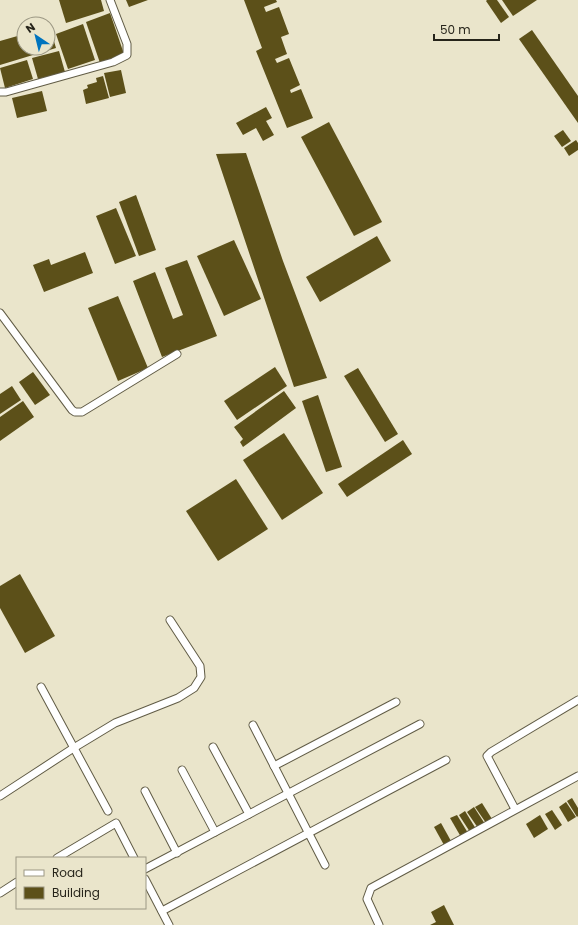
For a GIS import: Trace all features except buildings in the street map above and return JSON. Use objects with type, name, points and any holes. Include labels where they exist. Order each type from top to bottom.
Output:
[{"type":"street","points":[[0,92],[6,92],[113,62],[127,55],[127,44],[110,0]]},
{"type":"street","points":[[0,313],[72,410],[76,412],[82,412],[178,354]]},
{"type":"street","points":[[0,796],[115,723],[178,698],[194,688],[201,677],[200,666],[170,620]]},
{"type":"street","points":[[41,687],[108,811]]},
{"type":"street","points":[[515,809],[487,756],[491,752],[578,700]]},
{"type":"street","points":[[274,766],[396,702]]},
{"type":"street","points":[[146,868],[420,724]]},
{"type":"street","points":[[253,725],[325,865]]},
{"type":"street","points":[[213,747],[249,814]]},
{"type":"street","points":[[162,911],[446,760]]},
{"type":"street","points":[[182,770],[215,832]]},
{"type":"street","points":[[379,925],[367,899],[371,888],[578,776]]},
{"type":"street","points":[[146,791],[177,853]]},
{"type":"street","points":[[59,857],[116,823],[133,857]]},
{"type":"street","points":[[146,881],[170,925]]},
{"type":"street","points":[[0,892],[16,883]]}]
